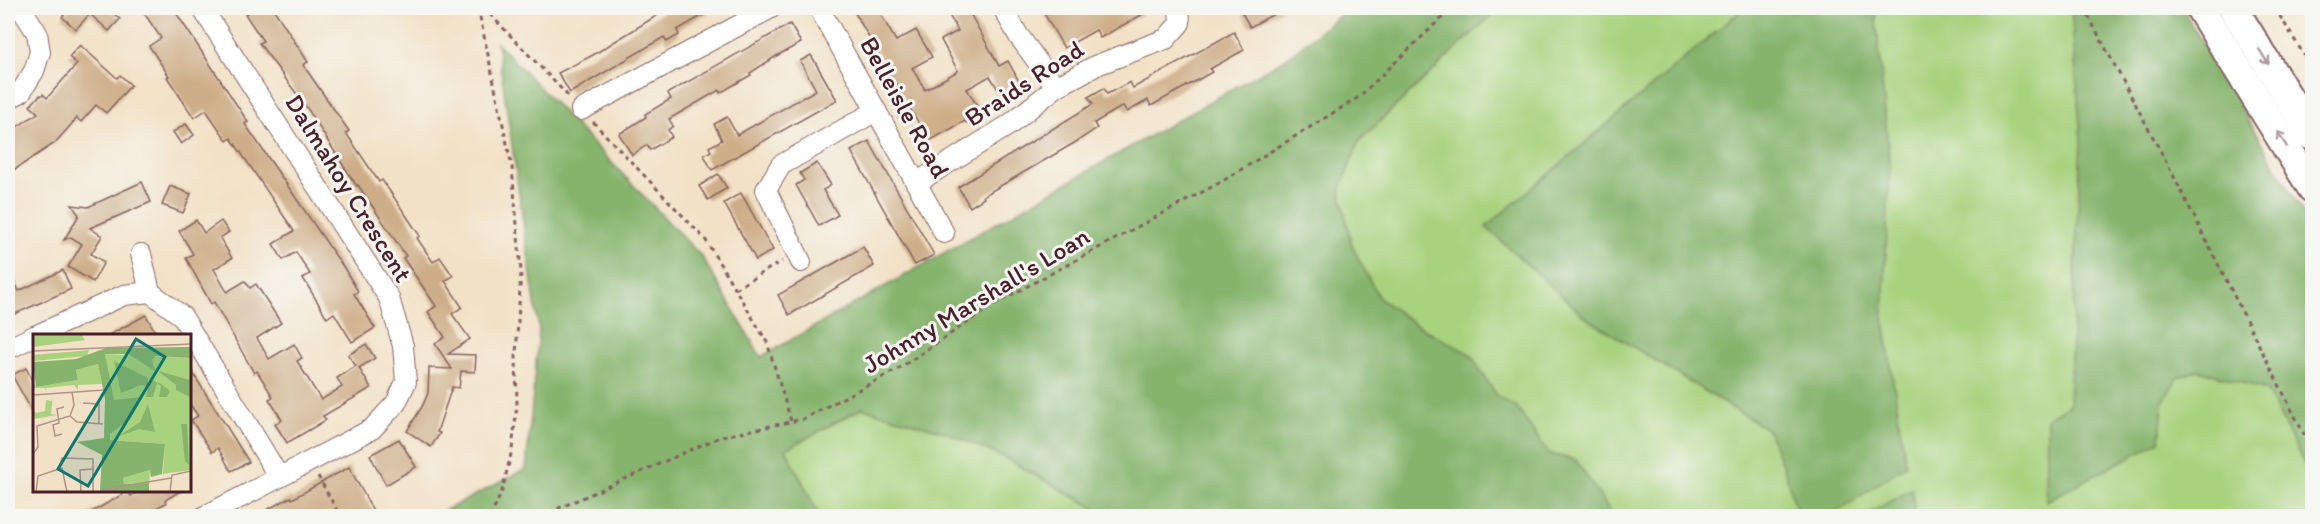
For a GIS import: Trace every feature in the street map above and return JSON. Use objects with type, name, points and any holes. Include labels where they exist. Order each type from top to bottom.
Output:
[{"type":"highway","points":[[2200,8],[2313,188]]},
{"type":"highway","points":[[2233,8],[2313,136]]},
{"type":"street","points":[[8,99],[21,92],[34,71],[40,52],[37,33],[21,8]]},
{"type":"street","name":"Dalmahoy Crescent","points":[[202,8],[389,298],[403,346],[406,382],[396,403],[372,429],[205,516]]},
{"type":"street","points":[[581,110],[771,8]]},
{"type":"street","name":"Belleisle Road","points":[[819,8],[944,233]]},
{"type":"street","points":[[1003,8],[1018,35],[1056,87]]},
{"type":"street","name":"Braids Road","points":[[916,183],[1010,125],[1056,87],[1097,65],[1166,39],[1180,23],[1179,8]]},
{"type":"street","points":[[799,257],[766,190],[781,165],[876,111]]},
{"type":"street","points":[[141,254],[150,292],[182,316],[279,477]]},
{"type":"street","points":[[40,334],[124,295],[150,292]]},
{"type":"street","points":[[8,349],[33,337]]},
{"type":"path","points":[[478,8],[512,167],[521,271],[516,355],[517,405],[512,450],[502,491],[492,515],[499,516]]},
{"type":"path","points":[[484,8],[705,239],[767,342],[791,422]]},
{"type":"path","name":"Johnny Marshall's Loan","points":[[541,516],[720,437],[803,419],[898,369],[1000,301],[1221,182],[1359,97],[1452,8]]},
{"type":"path","points":[[2084,8],[2169,167],[2313,450]]},
{"type":"path","points":[[2275,8],[2313,68]]},
{"type":"path","points":[[735,289],[799,257]]},
{"type":"path","points":[[311,461],[340,516]]},
{"type":"green space","points":[[1349,8],[1499,8],[1359,141],[1340,190],[1352,246],[1379,298],[1418,326],[1470,354],[1498,397],[1516,406],[1549,454],[1576,460],[1613,516],[1113,516],[1103,513],[1003,457],[948,433],[862,408],[786,449],[819,516],[434,516],[526,469],[539,330],[497,43],[702,257],[761,357],[1285,59]]},
{"type":"green space","points":[[1499,8],[2071,8],[2312,479],[2312,516],[819,516],[786,449],[1359,141]]},
{"type":"green space","points":[[1744,8],[1875,8],[1890,167],[1883,315],[1906,465],[1831,516],[1798,516],[1785,471],[1768,430],[1586,318],[1486,227]]},
{"type":"green space","points":[[2071,8],[2182,8],[2312,228],[2312,479],[2267,390],[2198,370],[2177,378],[2163,402],[2160,441],[2046,501],[2047,418],[2069,405],[2081,140]]},
{"type":"green space","points":[[1912,489],[1915,516],[1865,516]]},
{"type":"building","points":[[71,8],[107,8],[120,19],[109,31],[90,14],[76,29],[62,17]]},
{"type":"building","points":[[152,8],[173,8],[248,122],[245,124],[344,268],[358,291],[354,294],[375,328],[352,342],[334,313],[327,318],[303,278],[310,274],[296,252],[283,260],[273,244],[294,231],[231,138],[227,141],[206,110],[194,118],[167,77],[169,76],[149,46],[161,38],[144,13]]},
{"type":"building","points":[[255,8],[273,8],[308,62],[303,65],[349,131],[346,133],[379,182],[382,180],[420,236],[417,238],[433,262],[440,257],[453,276],[445,281],[462,307],[452,314],[470,339],[448,354],[476,355],[475,372],[461,371],[459,388],[452,387],[437,432],[440,433],[431,447],[407,431],[428,393],[429,368],[452,369],[435,344],[445,337],[428,312],[436,306],[403,258],[406,256],[348,173],[307,108],[259,43],[263,41],[245,14]]},
{"type":"building","points":[[669,8],[716,8],[677,30],[679,35],[667,42],[664,37],[570,93],[558,73],[593,55]]},
{"type":"building","points":[[852,8],[877,8],[896,41],[916,30],[932,57],[912,68],[925,90],[958,71],[941,40],[958,31],[945,8],[967,8],[999,66],[1008,61],[1021,85],[1002,96],[990,76],[967,89],[982,114],[929,141]]},
{"type":"building","points":[[1041,8],[1154,8],[1100,38],[1096,30],[1064,48]]},
{"type":"building","points":[[1239,8],[1285,8],[1250,27]]},
{"type":"building","points":[[790,24],[801,43],[778,55],[750,73],[751,75],[720,93],[719,90],[669,119],[673,126],[668,130],[672,137],[650,150],[647,145],[632,155],[619,134],[646,117],[645,114],[671,99],[668,93]]},
{"type":"building","points":[[1234,32],[1244,50],[1210,69],[1212,72],[1151,106],[1148,100],[1127,112],[1123,106],[1094,123],[1097,128],[1076,142],[983,196],[984,198],[970,207],[958,187],[1093,104],[1088,97],[1104,88],[1107,94],[1130,82],[1133,88]]},
{"type":"building","points":[[80,45],[117,78],[120,75],[131,85],[106,113],[96,105],[81,122],[77,118],[55,143],[8,174],[8,133],[38,113],[30,106],[40,95],[43,94],[47,98],[77,64],[69,57]]},
{"type":"building","points":[[811,55],[837,100],[712,170],[704,155],[711,151],[709,147],[722,140],[714,124],[727,117],[737,135],[816,90],[800,61]]},
{"type":"building","points":[[186,124],[194,135],[181,144],[173,132]]},
{"type":"building","points":[[869,141],[934,255],[915,265],[851,151]]},
{"type":"building","points":[[817,163],[831,185],[823,190],[838,215],[819,226],[796,185],[804,180],[800,173]]},
{"type":"building","points":[[718,174],[727,188],[708,200],[699,186]]},
{"type":"building","points":[[142,182],[151,202],[90,228],[102,236],[91,254],[104,262],[93,282],[68,267],[82,244],[71,237],[64,240],[79,215],[72,205],[88,207]]},
{"type":"building","points":[[170,186],[191,194],[183,213],[162,205]]},
{"type":"building","points":[[741,193],[773,250],[756,260],[724,203]]},
{"type":"building","points":[[196,220],[204,233],[221,221],[229,232],[220,238],[232,258],[214,269],[227,292],[245,281],[250,288],[256,284],[281,323],[257,338],[269,359],[294,344],[302,358],[297,361],[321,400],[342,387],[337,378],[356,366],[348,355],[366,344],[375,358],[359,368],[371,388],[323,416],[326,420],[287,443],[275,424],[282,420],[269,399],[273,397],[257,371],[254,373],[214,302],[211,304],[186,258],[193,254],[179,231]]},
{"type":"building","points":[[863,247],[874,266],[789,315],[778,295]]},
{"type":"building","points":[[8,266],[19,291],[63,270],[71,289],[8,317]]},
{"type":"building","points":[[146,315],[156,334],[111,334]]},
{"type":"building","points":[[26,368],[33,382],[33,413],[12,375]]},
{"type":"building","points":[[190,369],[249,462],[231,471],[218,448],[212,452],[191,420],[198,416],[190,404]]},
{"type":"building","points":[[399,439],[416,467],[386,485],[370,455]]},
{"type":"building","points":[[349,467],[376,516],[255,516],[291,497],[292,499]]},
{"type":"building","points":[[128,491],[131,496],[140,491],[181,491],[165,500],[166,503],[140,516],[85,516]]}]
